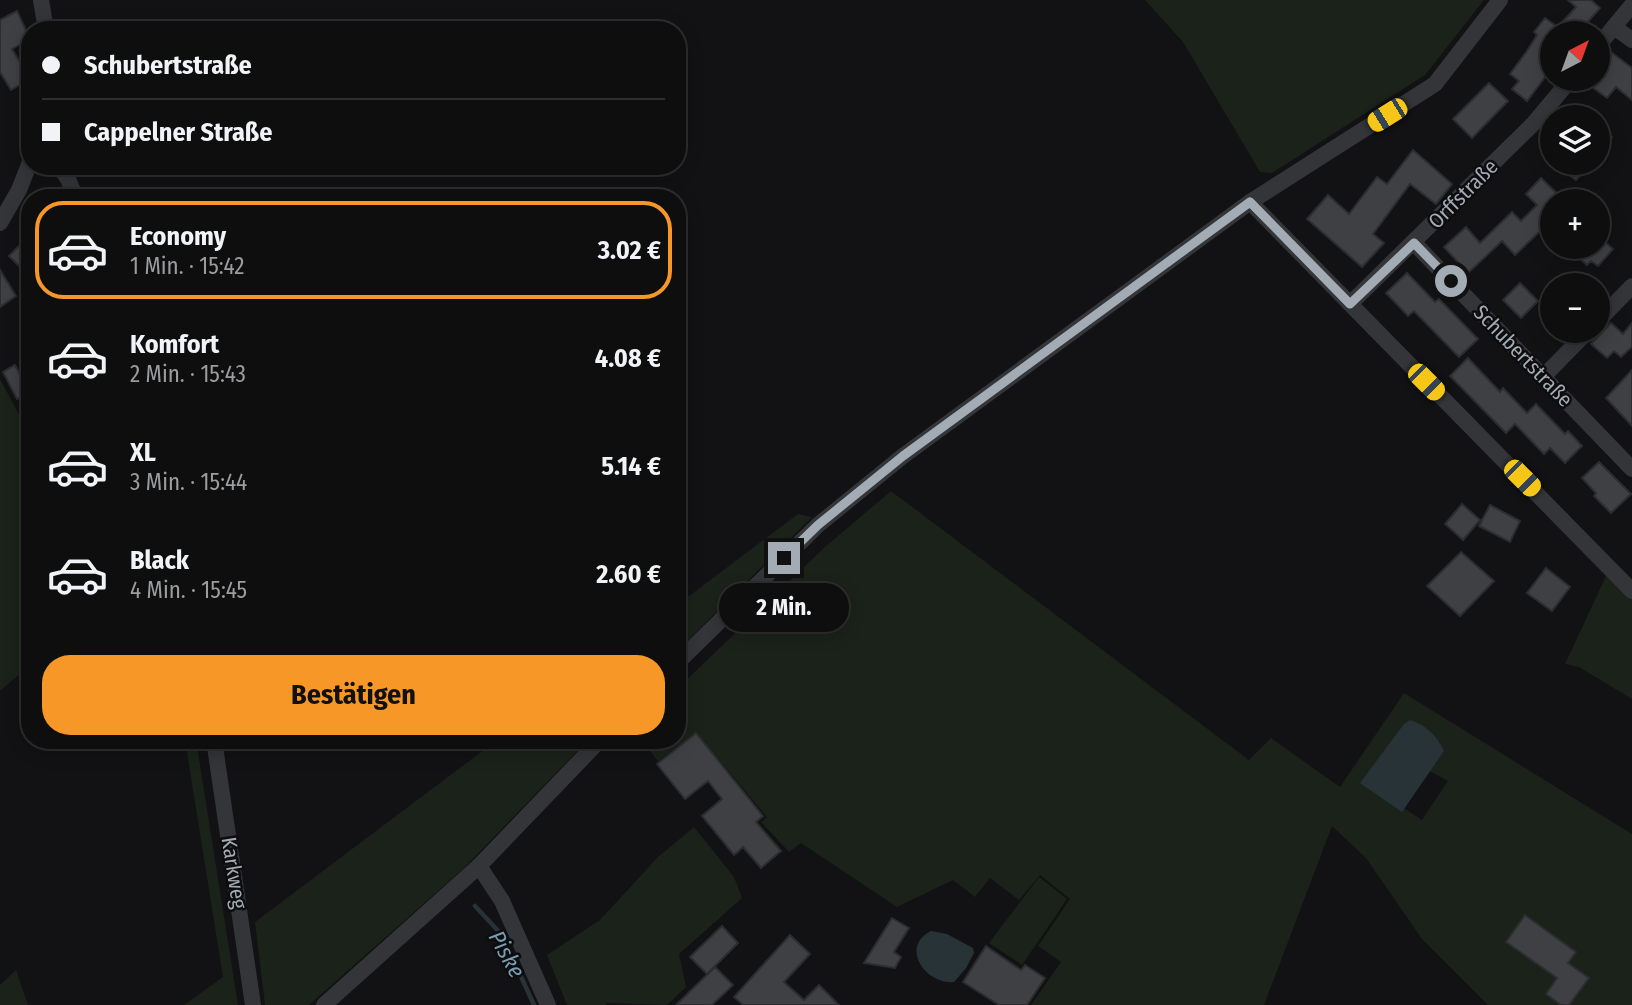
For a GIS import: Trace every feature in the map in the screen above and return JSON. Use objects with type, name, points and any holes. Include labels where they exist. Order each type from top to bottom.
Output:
[{"type":"street","points":[[41,0],[44,21]]},
{"type":"street","points":[[686,654],[818,525],[882,472],[1148,274],[1250,202],[1435,84],[1500,0]]},
{"type":"street","points":[[1610,32],[1632,5]]},
{"type":"street","points":[[1614,27],[1632,40]]},
{"type":"street","name":"Orffstraße","points":[[1350,304],[1534,124],[1561,91]]},
{"type":"street","points":[[0,223],[25,175]]},
{"type":"street","points":[[1250,202],[1632,591]]},
{"type":"street","name":"Schubertstraße","points":[[1414,243],[1632,469]]},
{"type":"street","points":[[1610,309],[1632,286]]},
{"type":"street","points":[[1544,376],[1576,343]]},
{"type":"street","name":"Karkweg","points":[[215,749],[253,1005]]},
{"type":"street","points":[[324,1005],[479,866],[591,749]]},
{"type":"street","points":[[479,866],[502,901],[548,1005]]},
{"type":"shaded area","points":[[1145,0],[1484,0],[1425,75],[1272,173],[1260,172],[1183,42]]},
{"type":"shaded area","points":[[0,379],[21,418],[21,673],[0,691]]},
{"type":"shaded area","points":[[891,491],[1249,760],[1271,738],[1340,787],[1404,693],[1632,834],[1632,1005],[1488,1005],[1422,939],[1366,858],[1332,826],[1264,1005],[1031,1005],[1061,962],[1038,946],[1070,899],[1040,875],[1019,900],[990,878],[975,897],[953,880],[897,907],[801,843],[789,852],[761,822],[767,817],[696,732],[686,740],[686,680],[825,547]],"holes":[[[1439,741],[1444,751],[1428,770],[1448,781],[1422,820],[1404,808]]]},
{"type":"shaded area","points":[[798,514],[812,517],[686,642],[686,598]]},
{"type":"shaded area","points":[[1608,572],[1632,598],[1632,699],[1579,667],[1565,664]]},
{"type":"shaded area","points":[[1410,720],[1430,732],[1444,751],[1402,812],[1360,783],[1404,724]]},
{"type":"shaded area","points":[[186,749],[197,749],[238,1005],[184,1005],[223,977]]},
{"type":"shaded area","points":[[485,749],[579,749],[465,867],[309,1005],[265,1005],[255,922]]},
{"type":"shaded area","points":[[648,749],[674,749],[658,761]]},
{"type":"shaded area","points":[[694,827],[734,877],[742,898],[679,954],[686,987],[667,1005],[567,1005],[547,955],[600,920],[658,857]]},
{"type":"shaded area","points":[[1039,877],[1067,899],[1022,965],[989,943]]},
{"type":"shaded area","points":[[931,931],[947,934],[973,948],[974,953],[966,968],[954,982],[934,978],[920,964],[917,946]]},
{"type":"shaded area","points":[[16,970],[28,1005],[0,1005],[0,985]]},
{"type":"building","points":[[1568,0],[1591,0],[1600,8],[1589,21],[1563,21],[1576,7]]},
{"type":"building","points":[[17,11],[22,21],[21,44],[12,49],[21,64],[21,84],[11,90],[0,72],[0,20]]},
{"type":"building","points":[[1540,24],[1540,84],[1527,101],[1512,89],[1519,81],[1510,74],[1537,35],[1534,32]]},
{"type":"building","points":[[1610,53],[1632,68],[1632,100],[1616,87],[1607,98],[1597,91],[1610,91]]},
{"type":"building","points":[[1489,83],[1508,101],[1472,138],[1453,119]]},
{"type":"building","points":[[1413,150],[1452,184],[1436,204],[1410,184],[1373,234],[1384,243],[1362,267],[1307,219],[1328,195],[1349,214],[1377,177],[1387,184]]},
{"type":"building","points":[[1541,178],[1552,189],[1540,189],[1540,231],[1515,255],[1502,241],[1468,273],[1444,247],[1466,227],[1480,243],[1512,212],[1521,221],[1537,205],[1526,194]]},
{"type":"building","points":[[21,244],[21,268],[9,256]]},
{"type":"building","points":[[1580,259],[1604,259],[1598,266],[1591,261],[1587,265]]},
{"type":"building","points":[[0,270],[16,296],[0,307]]},
{"type":"building","points":[[1407,273],[1435,302],[1439,299],[1478,339],[1459,357],[1414,311],[1408,316],[1386,293]]},
{"type":"building","points":[[1520,283],[1538,301],[1521,318],[1503,300]]},
{"type":"building","points":[[1632,323],[1632,347],[1621,357],[1614,351],[1607,358],[1591,344],[1610,343],[1610,324],[1623,334]]},
{"type":"building","points":[[1468,358],[1500,392],[1503,388],[1527,413],[1536,404],[1565,434],[1568,431],[1582,446],[1565,463],[1550,448],[1544,454],[1515,424],[1506,433],[1450,376]]},
{"type":"building","points":[[15,365],[21,377],[21,397],[17,399],[3,372]]},
{"type":"building","points":[[1632,370],[1632,426],[1606,398]]},
{"type":"building","points":[[1599,462],[1631,494],[1611,513],[1594,496],[1596,493],[1582,478]]},
{"type":"building","points":[[1462,504],[1480,520],[1463,540],[1445,524]]},
{"type":"building","points":[[1490,505],[1520,521],[1510,542],[1479,526]]},
{"type":"building","points":[[1461,552],[1494,581],[1460,616],[1427,586]]},
{"type":"building","points":[[1546,568],[1570,587],[1552,611],[1527,593]]},
{"type":"building","points":[[696,733],[763,816],[756,822],[781,851],[761,868],[743,847],[734,855],[702,816],[722,799],[708,781],[685,799],[657,764],[676,749],[686,749],[686,741]]},
{"type":"building","points":[[1525,915],[1576,952],[1568,963],[1589,978],[1569,1005],[1561,1005],[1546,994],[1557,978],[1506,942]]},
{"type":"building","points":[[892,918],[909,928],[894,952],[901,957],[895,968],[864,963]]},
{"type":"building","points":[[722,926],[738,943],[707,974],[690,957]]},
{"type":"building","points":[[790,935],[810,954],[784,982],[804,1000],[819,985],[839,1005],[743,1005],[734,997]]},
{"type":"building","points":[[986,946],[1021,970],[1025,965],[1045,978],[1027,1005],[999,1005],[963,982]]},
{"type":"building","points":[[715,967],[733,985],[712,1005],[676,1005]]},
{"type":"waterway","name":"Piske","points":[[475,906],[502,935],[534,1005]]},
{"type":"route","points":[[784,558],[818,525],[903,456],[1148,274],[1250,202],[1350,304],[1414,243],[1451,281]]}]
